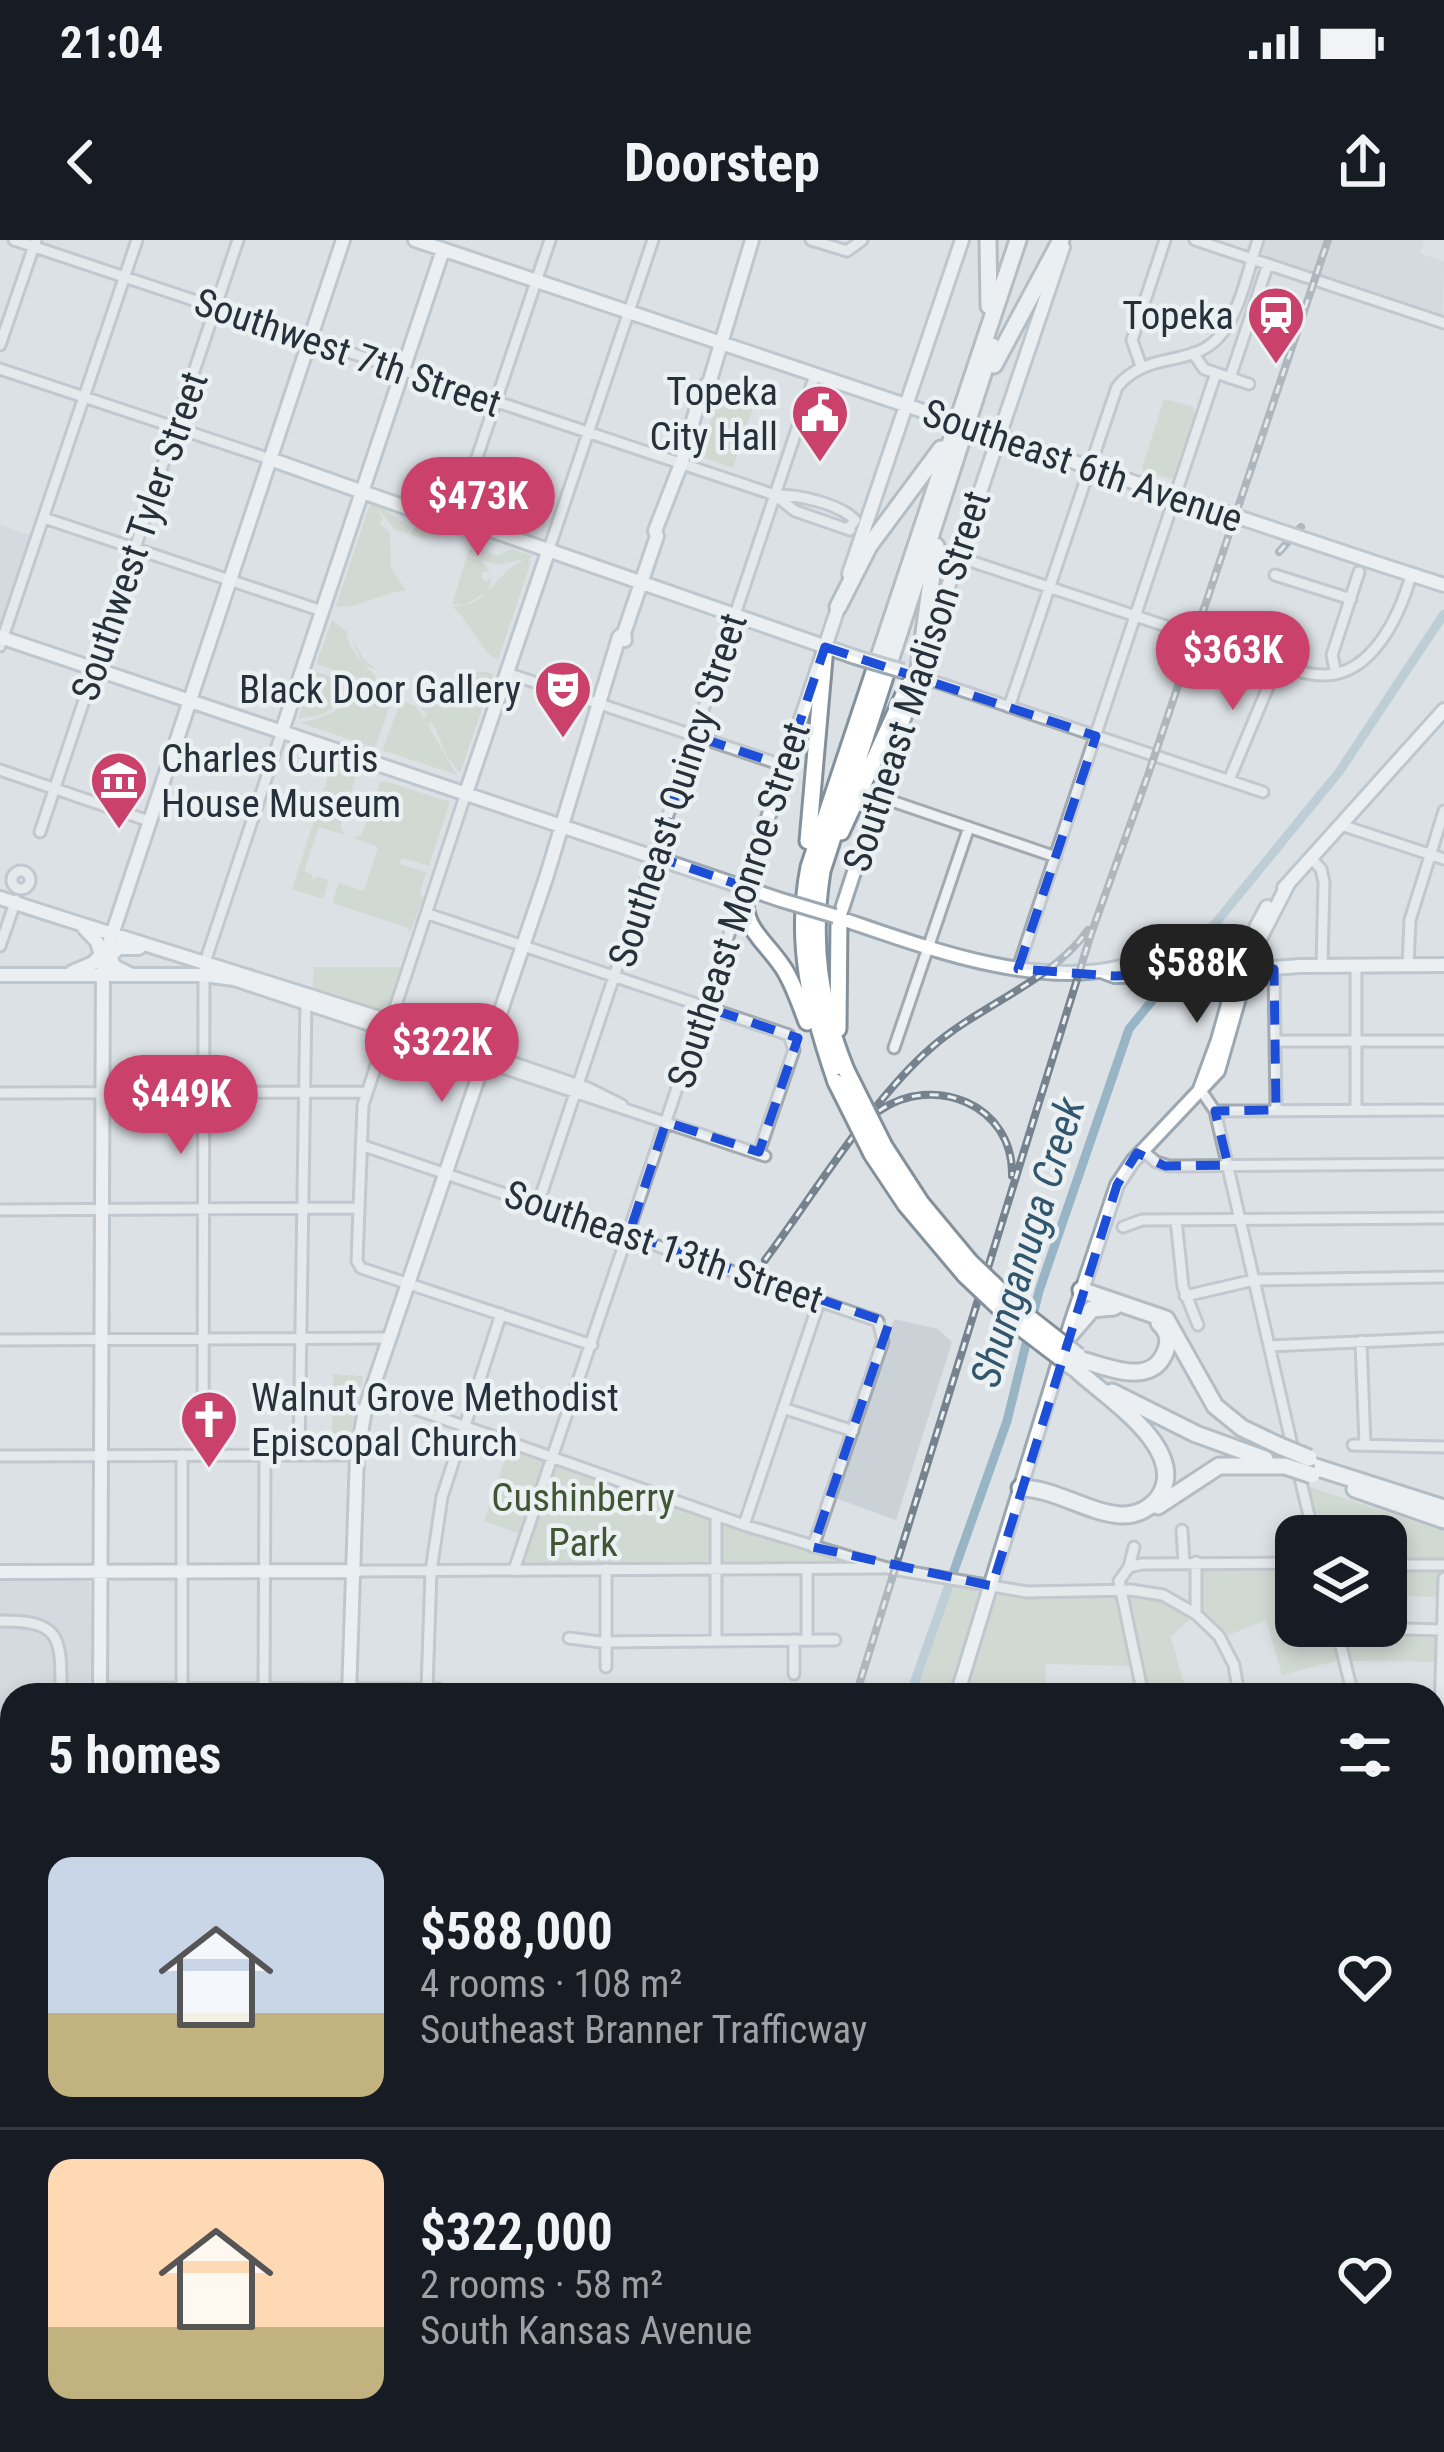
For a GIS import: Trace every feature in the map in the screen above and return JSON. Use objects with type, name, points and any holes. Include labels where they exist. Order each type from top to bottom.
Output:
[{"type":"highway","points":[[986,333],[992,288],[988,240]]},
{"type":"highway","points":[[829,1063],[806,980],[821,825],[952,431],[1022,240]]},
{"type":"highway","points":[[812,890],[973,411],[1022,240]]},
{"type":"highway","points":[[973,411],[1063,240]]},
{"type":"highway","points":[[838,607],[869,546],[952,431]]},
{"type":"highway","points":[[812,890],[908,686],[949,482]]},
{"type":"highway","points":[[825,646],[804,866],[812,890],[818,966],[841,1076]]},
{"type":"highway","points":[[745,887],[743,908],[748,923],[787,975],[819,1053],[841,1076],[878,1150],[1019,1326],[1176,1425],[1283,1456],[1444,1520]]},
{"type":"highway","points":[[836,1046],[837,917]]},
{"type":"highway","points":[[1079,1364],[1133,1373],[1154,1366],[1164,1355],[1168,1339],[1164,1327],[1151,1318],[1080,1293]]},
{"type":"highway","points":[[1080,1293],[1166,1318],[1215,1406],[1283,1456]]},
{"type":"highway","points":[[1066,1339],[1092,1309],[1115,1307]]},
{"type":"highway","points":[[1020,1489],[1126,1515],[1150,1506],[1163,1487],[1165,1466],[1157,1446],[1079,1364]]},
{"type":"highway","points":[[1020,1489],[1125,1520],[1145,1514],[1219,1466],[1283,1456]]},
{"type":"highway","points":[[1310,1466],[1444,1508]]},
{"type":"main road","points":[[100,1683],[101,977],[148,821],[343,240]]},
{"type":"main road","name":"Southeast 6th Avenue","points":[[415,240],[445,245],[814,375],[1438,583]]},
{"type":"main road","points":[[349,1683],[358,1455],[370,1394],[626,639],[624,633],[665,510],[704,409],[708,382],[756,240]]},
{"type":"main road","name":"Southeast Monroe Street","points":[[745,887],[962,240]]},
{"type":"main road","name":"Southeast Madison Street","points":[[837,917],[877,796],[910,673],[958,557],[1063,240]]},
{"type":"main road","points":[[282,731],[445,245]]},
{"type":"main road","points":[[270,459],[414,509],[430,509],[495,539],[508,538],[910,673]]},
{"type":"main road","points":[[466,793],[548,552]]},
{"type":"main road","points":[[1,640],[928,948],[1018,968],[1103,971],[1444,965]]},
{"type":"main road","points":[[961,1683],[1107,1207],[1142,1150],[1200,1089],[1257,922],[1444,710]]},
{"type":"main road","points":[[0,898],[17,896],[79,924],[107,951],[118,970],[137,976]]},
{"type":"main road","points":[[79,924],[107,951]]},
{"type":"main road","points":[[59,976],[89,966],[107,951],[133,947],[483,1057]]},
{"type":"main road","points":[[0,975],[101,977],[204,970]]},
{"type":"main road","points":[[0,1572],[355,1571]]},
{"type":"street","name":"Southwest 7th Street","points":[[14,240],[35,243],[775,495],[795,511],[848,529],[861,539]]},
{"type":"street","points":[[1,640],[137,240]]},
{"type":"street","name":"Southwest Tyler Street","points":[[40,832],[238,240]]},
{"type":"street","points":[[455,522],[550,240]]},
{"type":"street","points":[[548,552],[653,240]]},
{"type":"street","points":[[811,240],[843,250],[853,249],[862,240]]},
{"type":"street","points":[[1141,366],[1132,340],[1165,240]]},
{"type":"street","points":[[1195,240],[1444,322]]},
{"type":"street","points":[[1009,707],[1117,387],[1141,366],[1193,353],[1219,337],[1229,322],[1258,240]]},
{"type":"street","points":[[0,345],[35,243]]},
{"type":"street","points":[[1230,378],[1268,264]]},
{"type":"street","points":[[1193,353],[1200,366],[1250,383]]},
{"type":"street","points":[[0,369],[270,459]]},
{"type":"street","points":[[1018,968],[1216,373]]},
{"type":"street","name":"Southeast Quincy Street","points":[[538,1204],[814,375]]},
{"type":"street","points":[[44,518],[322,611]]},
{"type":"street","points":[[958,557],[1193,635]]},
{"type":"street","points":[[1336,674],[1333,655],[1360,572]]},
{"type":"street","points":[[1275,575],[1351,599]]},
{"type":"street","points":[[1250,654],[1312,674],[1336,674],[1367,657],[1402,602],[1411,575]]},
{"type":"street","points":[[1229,780],[1278,663]]},
{"type":"street","points":[[507,673],[785,766]]},
{"type":"street","points":[[910,673],[1263,792]]},
{"type":"street","points":[[202,1455],[204,970],[282,731]]},
{"type":"street","points":[[0,770],[148,821]]},
{"type":"street","points":[[466,793],[367,1091],[358,1208],[359,1266],[592,1345]]},
{"type":"street","points":[[877,796],[1056,857]]},
{"type":"street","points":[[1408,965],[1410,920],[1438,857],[1444,811]]},
{"type":"street","points":[[1341,825],[1438,857]]},
{"type":"street","points":[[894,1048],[969,827]]},
{"type":"street","points":[[1311,858],[1324,882],[1322,965]]},
{"type":"street","name":"Southeast Monroe Street","points":[[514,1570],[745,887]]},
{"type":"street","points":[[0,946],[17,896]]},
{"type":"street","points":[[428,914],[790,1037],[794,1050],[762,1154],[483,1057]]},
{"type":"street","points":[[1356,965],[1356,1110]]},
{"type":"street","points":[[1274,969],[1276,1110]]},
{"type":"street","points":[[299,1455],[306,998]]},
{"type":"street","points":[[1275,1041],[1444,1041]]},
{"type":"street","points":[[1200,1089],[1215,1111],[1309,1515]]},
{"type":"street","points":[[0,1093],[367,1091]]},
{"type":"street","points":[[1215,1111],[1444,1110]]},
{"type":"street","name":"Southeast 13th Street","points":[[361,1145],[869,1316],[881,1324],[883,1341],[853,1432]]},
{"type":"street","points":[[1142,1150],[1165,1166],[1444,1164]]},
{"type":"street","points":[[0,1210],[358,1208]]},
{"type":"street","points":[[1123,1227],[1142,1220],[1444,1218]]},
{"type":"street","points":[[1176,1220],[1185,1296],[1198,1324]]},
{"type":"street","points":[[1185,1296],[1254,1280],[1444,1277]]},
{"type":"street","points":[[744,1525],[820,1299]]},
{"type":"street","points":[[433,1683],[431,1570],[442,1497],[501,1314]]},
{"type":"street","points":[[0,1340],[389,1338]]},
{"type":"street","points":[[1270,1346],[1444,1338]]},
{"type":"street","points":[[1360,1342],[1359,1445],[1444,1447]]},
{"type":"street","points":[[370,1394],[744,1525],[887,1568],[1039,1593],[1163,1595],[1196,1614],[1225,1646],[1237,1683]]},
{"type":"street","points":[[783,1408],[853,1432],[813,1547]]},
{"type":"street","points":[[182,1455],[182,1683]]},
{"type":"street","points":[[264,1683],[265,1455]]},
{"type":"street","points":[[0,1456],[358,1455]]},
{"type":"street","points":[[716,1515],[716,1640]]},
{"type":"street","points":[[1182,1530],[1196,1614]]},
{"type":"street","points":[[1134,1546],[1129,1567],[1119,1578],[1119,1591],[1140,1683]]},
{"type":"street","points":[[843,1556],[852,1569]]},
{"type":"street","points":[[1129,1567],[1275,1563]]},
{"type":"street","points":[[1407,1565],[1444,1565]]},
{"type":"street","points":[[355,1571],[887,1568]]},
{"type":"street","points":[[606,1667],[607,1569]]},
{"type":"street","points":[[807,1569],[808,1640]]},
{"type":"street","points":[[1438,1683],[1444,1577]]},
{"type":"street","points":[[0,1621],[35,1622],[53,1633],[60,1649],[61,1683]]},
{"type":"street","points":[[1407,1629],[1441,1630]]},
{"type":"street","points":[[569,1638],[835,1640]]},
{"type":"street","points":[[794,1640],[794,1674]]},
{"type":"street","points":[[1341,1647],[1350,1683]]},
{"type":"highlighted area","points":[[825,647],[1096,736],[1018,969],[1115,976],[1274,969],[1276,1110],[1215,1111],[1228,1165],[1165,1166],[1137,1153],[1117,1185],[992,1586],[813,1547],[889,1323],[629,1234],[666,1122],[759,1152],[798,1038],[705,1007],[745,887],[655,856],[695,736],[785,766]]},
{"type":"shaded area","points":[[1266,240],[1424,240],[1420,253],[1444,261],[1443,315],[1266,258],[1262,253]]},
{"type":"shaded area","points":[[0,525],[33,536],[0,626]]},
{"type":"shaded area","points":[[894,1319],[938,1329],[952,1342],[896,1520],[835,1498]]},
{"type":"shaded area","points":[[0,1577],[90,1583],[90,1683],[0,1683]]},
{"type":"green space","points":[[722,388],[754,405],[733,468],[699,456]]},
{"type":"green space","points":[[1164,399],[1192,406],[1196,415],[1176,475],[1170,479],[1142,467]]},
{"type":"green space","points":[[371,501],[411,527],[408,533],[415,527],[427,535],[425,539],[395,530],[378,509],[383,520],[379,523],[390,533],[391,568],[406,591],[336,606]]},
{"type":"green space","points":[[469,549],[485,551],[485,559],[487,553],[498,555],[512,549],[533,556],[498,660],[452,606],[465,605],[452,604],[467,556],[481,560],[467,554]],"holes":[[[526,559],[488,591],[492,578],[481,577],[490,572],[482,560],[498,565]]]},
{"type":"green space","points":[[332,620],[350,634],[346,632],[358,657],[361,660],[351,637],[378,671],[363,664],[375,675],[376,684],[316,664]]},
{"type":"green space","points":[[314,671],[371,690],[356,692],[363,694],[344,703],[351,694],[322,715],[298,719]]},
{"type":"green space","points":[[470,674],[494,674],[460,773],[417,704],[425,692],[456,686],[425,687],[467,676],[458,685],[476,676],[489,676]]},
{"type":"green space","points":[[374,692],[391,702],[375,748],[301,723],[324,716]]},
{"type":"green space","points":[[401,701],[432,720],[429,725],[425,720],[457,775],[382,750]]},
{"type":"green space","points":[[295,749],[357,774],[340,826],[345,835],[319,827],[304,871],[313,875],[311,880],[329,880],[323,899],[292,889],[332,764]]},
{"type":"green space","points":[[380,782],[450,802],[429,866],[401,858],[400,864],[426,872],[420,893],[423,899],[409,935],[408,928],[332,903],[339,883],[364,891],[378,847],[354,838],[362,834]]},
{"type":"green space","points":[[314,967],[403,967],[389,1016],[312,991]]},
{"type":"green space","points":[[333,1374],[363,1376],[348,1449],[332,1449]]},
{"type":"green space","points":[[510,1445],[546,1457],[520,1534],[484,1521]]},
{"type":"green space","name":"Cushinberry Park","points":[[554,1461],[844,1559],[846,1565],[527,1566],[520,1558]]},
{"type":"green space","points":[[1304,1485],[1395,1515],[1313,1515]]},
{"type":"green space","points":[[1407,1519],[1444,1531],[1444,1562],[1407,1561]]},
{"type":"green space","points":[[1199,1566],[1275,1567],[1275,1647],[1337,1647],[1340,1660],[1282,1675],[1266,1620],[1224,1637],[1198,1610]]},
{"type":"green space","points":[[1407,1568],[1442,1569],[1440,1597],[1407,1596]]},
{"type":"green space","points":[[953,1583],[977,1589],[982,1595],[955,1683],[918,1683]]},
{"type":"green space","points":[[1002,1592],[1116,1596],[1133,1666],[1046,1664],[1045,1683],[967,1683],[996,1597]]},
{"type":"green space","points":[[1132,1594],[1156,1597],[1193,1616],[1171,1637],[1184,1683],[1143,1683],[1125,1599]]},
{"type":"green space","points":[[1407,1632],[1437,1633],[1438,1662],[1348,1661],[1345,1647],[1407,1647]]},
{"type":"waterway","name":"Shunganuga Creek","points":[[914,1683],[1007,1421],[1039,1291],[1129,1029],[1339,772],[1444,614]]},
{"type":"railway","points":[[860,1683],[1091,934],[1328,240]]},
{"type":"railway","points":[[1279,552],[1301,527]]},
{"type":"railway","points":[[765,1260],[866,1120],[910,1068],[951,1032],[1055,964],[1088,930]]},
{"type":"railway","points":[[879,1111],[923,1095],[966,1102],[1000,1130],[1012,1176]]},
{"type":"place","name":"Topeka","points":[[1276,366]]},
{"type":"place","name":"Topeka City Hall","points":[[820,464]]},
{"type":"place","name":"Black Door Gallery","points":[[563,740]]},
{"type":"place","name":"Charles Curtis House Museum","points":[[119,831]]},
{"type":"place","name":"Walnut Grove Methodist Episcopal Church","points":[[209,1470]]}]
